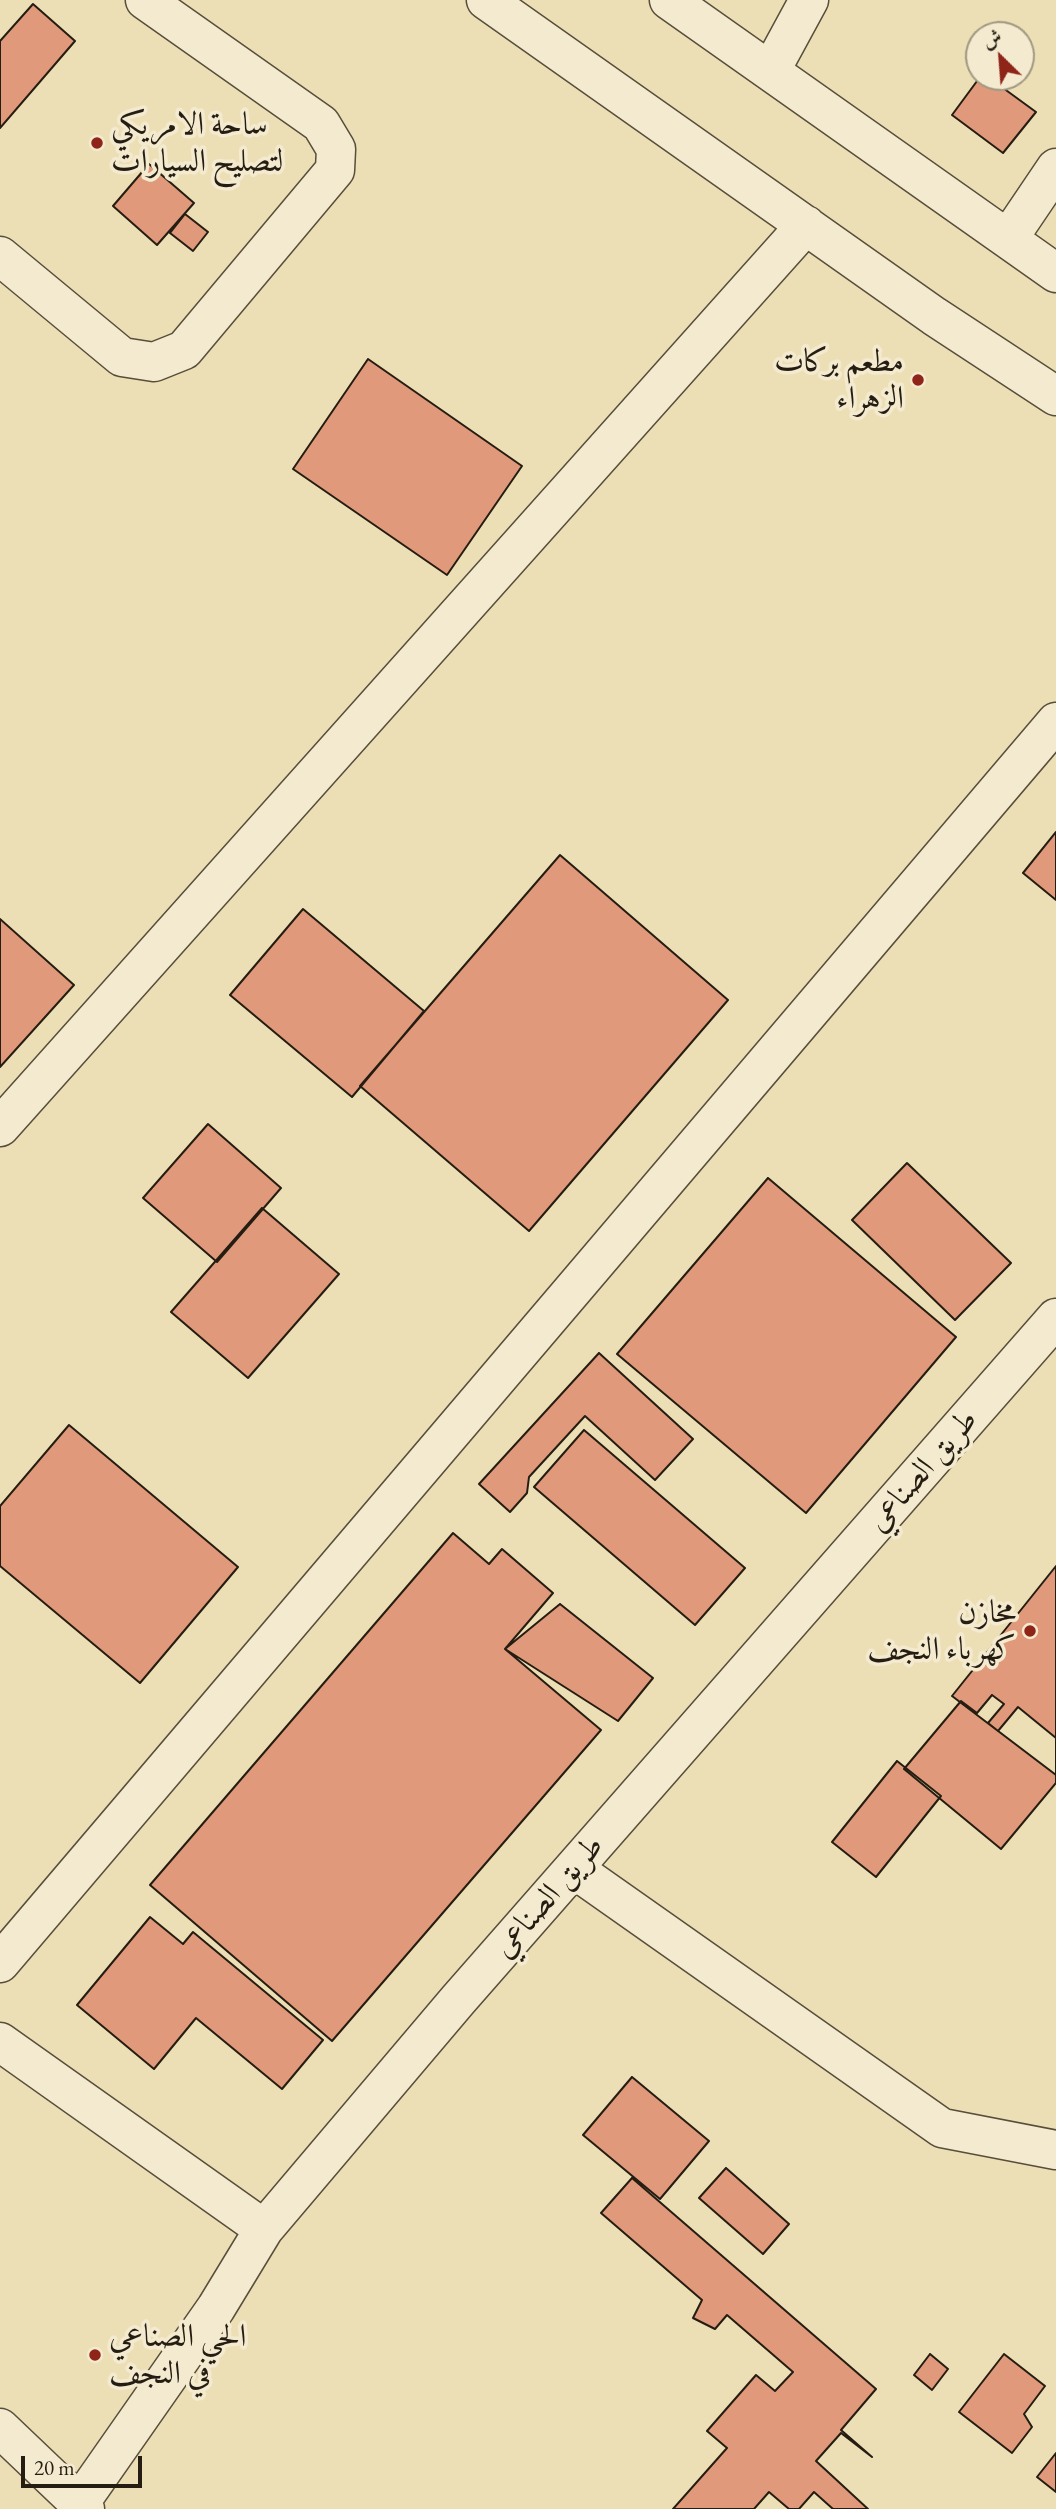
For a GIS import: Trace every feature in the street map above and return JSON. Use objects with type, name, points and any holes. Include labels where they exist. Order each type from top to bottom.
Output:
[{"type":"street","points":[[0,256],[122,357],[154,362],[184,350],[335,170],[336,149],[321,124],[145,0]]},
{"type":"street","points":[[486,0],[806,225],[1056,396]]},
{"type":"street","points":[[669,0],[1056,273]]},
{"type":"street","points":[[771,70],[809,0]]},
{"type":"street","points":[[1008,239],[1056,168]]},
{"type":"street","points":[[0,1127],[806,225]]},
{"type":"street","points":[[0,1963],[1056,722]]},
{"type":"street","name":"طريق الصناعي","points":[[82,2506],[216,2308],[264,2229],[574,1869],[1056,1318]]},
{"type":"street","points":[[574,1869],[942,2128],[1056,2150]]},
{"type":"street","points":[[0,2042],[264,2229]]},
{"type":"street","points":[[0,2428],[82,2506]]},
{"type":"building","points":[[33,4],[75,41],[0,128],[0,41]]},
{"type":"building","points":[[970,91],[1007,91],[1036,112],[1003,153],[952,115]]},
{"type":"building","points":[[149,164],[194,203],[157,245],[113,206]]},
{"type":"building","points":[[185,214],[208,232],[193,251],[170,233]]},
{"type":"building","points":[[368,359],[522,466],[447,575],[293,469]]},
{"type":"building","points":[[1056,832],[1056,900],[1023,873]]},
{"type":"building","points":[[560,855],[728,1000],[529,1231],[360,1086]]},
{"type":"building","points":[[303,909],[424,1011],[352,1097],[230,995]]},
{"type":"building","points":[[0,919],[74,985],[0,1067]]},
{"type":"building","points":[[208,1124],[281,1188],[217,1262],[143,1198]]},
{"type":"building","points":[[907,1163],[1011,1263],[955,1320],[852,1220]]},
{"type":"building","points":[[768,1178],[956,1337],[806,1513],[617,1354]]},
{"type":"building","points":[[262,1208],[339,1274],[248,1378],[171,1312]]},
{"type":"building","points":[[599,1353],[693,1439],[655,1480],[585,1416],[529,1477],[527,1493],[510,1512],[479,1484]]},
{"type":"building","points":[[69,1425],[238,1567],[140,1683],[0,1566],[0,1506]]},
{"type":"building","points":[[584,1430],[745,1568],[695,1625],[534,1487]]},
{"type":"building","points":[[453,1533],[489,1564],[502,1549],[553,1593],[505,1649],[601,1730],[332,2041],[150,1885]]},
{"type":"building","name":"مخازن كهرباء النجف","points":[[1056,1566],[1056,1775],[952,1696]]},
{"type":"building","points":[[560,1604],[653,1678],[618,1721],[505,1649]]},
{"type":"building","points":[[992,1695],[1004,1704],[988,1723],[998,1731],[1018,1707],[1056,1738],[1056,1783],[1001,1849],[904,1769],[961,1701],[977,1713]]},
{"type":"building","points":[[897,1761],[941,1796],[876,1877],[832,1842]]},
{"type":"building","points":[[150,1917],[183,1944],[193,1932],[323,2040],[282,2089],[196,2018],[154,2069],[77,2005]]},
{"type":"building","points":[[632,2077],[709,2141],[660,2199],[583,2135]]},
{"type":"building","points":[[726,2168],[789,2224],[763,2254],[699,2198]]},
{"type":"building","points":[[632,2178],[876,2389],[841,2430],[872,2457],[841,2433],[816,2461],[868,2509],[833,2509],[814,2492],[799,2509],[789,2509],[769,2492],[754,2509],[673,2509],[727,2448],[707,2431],[756,2375],[775,2391],[793,2372],[727,2315],[715,2329],[693,2318],[702,2300],[601,2213]]},
{"type":"building","points":[[930,2354],[948,2369],[932,2390],[914,2375]]},
{"type":"building","points":[[1004,2354],[1045,2386],[1024,2414],[1032,2427],[1012,2453],[959,2412]]},
{"type":"building","points":[[1056,2453],[1056,2492],[1037,2477]]},
{"type":"place","name":"ساحة الامريكي لتصليح السيارات","points":[[97,143]]},
{"type":"place","name":"مطعم بركات الزهراء","points":[[918,380]]},
{"type":"place","name":"مخازن كهرباء النجف","points":[[1030,1631]]},
{"type":"place","name":"الحي الصناعي في النجف","points":[[95,2355]]}]
